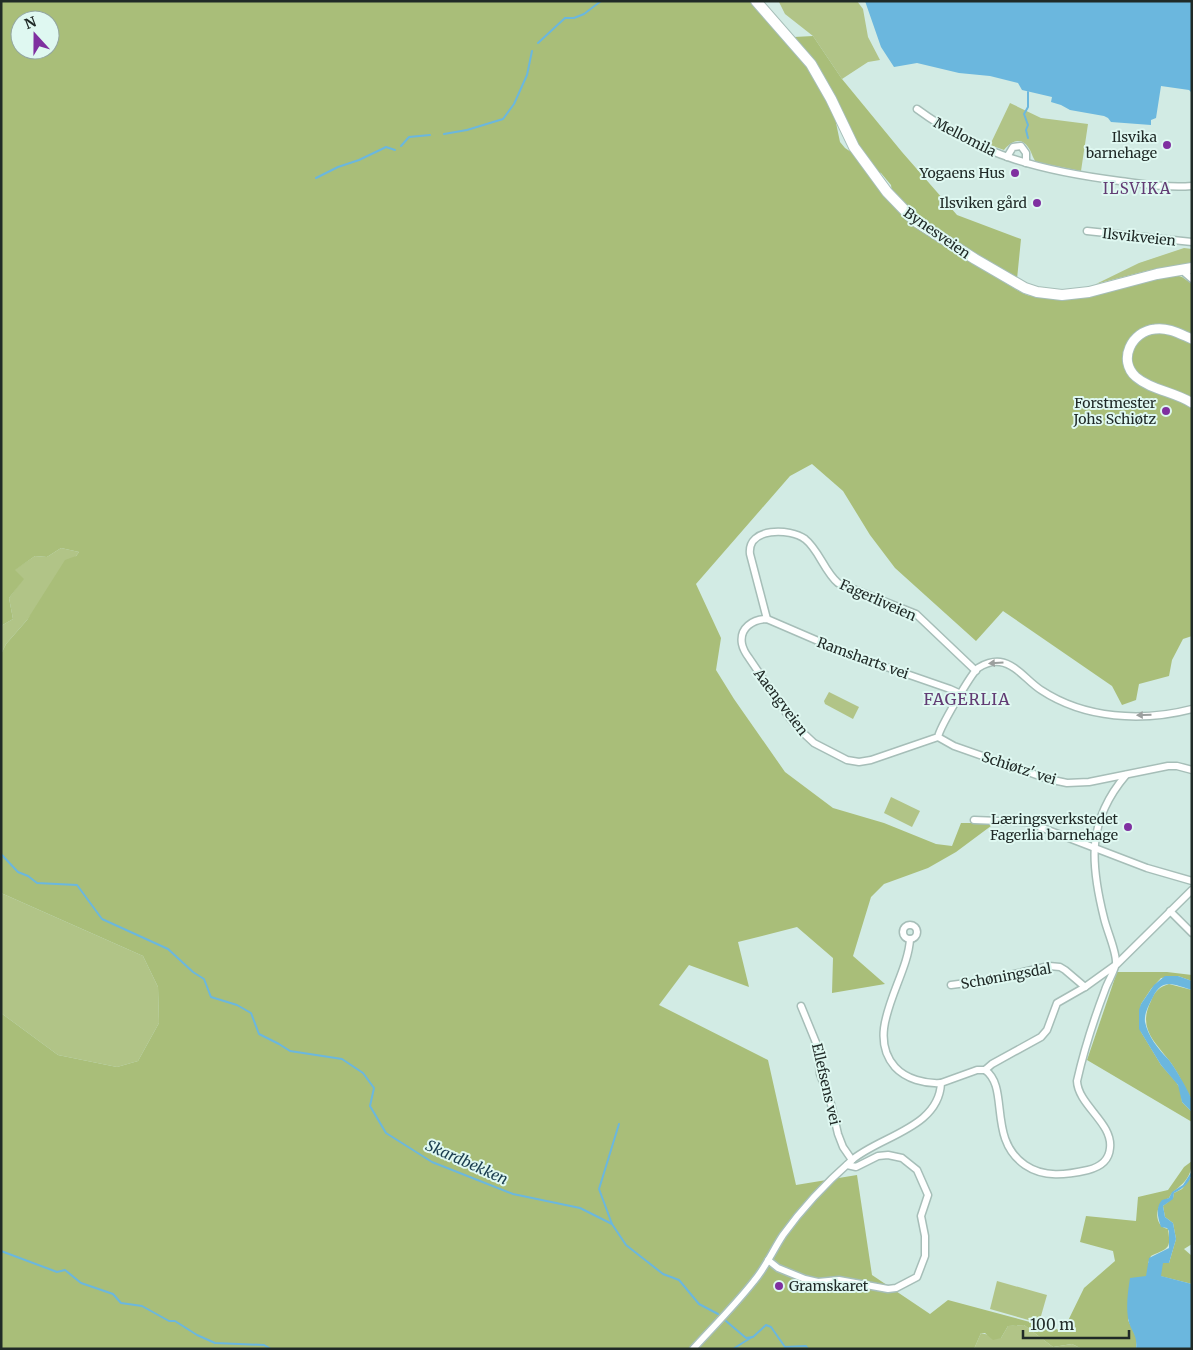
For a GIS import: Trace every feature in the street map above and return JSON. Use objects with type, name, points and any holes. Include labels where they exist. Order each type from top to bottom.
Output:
[{"type":"main road","name":"Bynesveien","points":[[756,1],[811,64],[824,85],[863,162],[901,208],[933,234],[1012,282],[1036,292],[1049,294],[1074,295],[1157,274],[1188,269]]},
{"type":"street","name":"Mellomila","points":[[917,110],[951,132],[978,146],[1026,163],[1081,176],[1168,187],[1192,186]]},
{"type":"street","points":[[1007,157],[1013,147],[1021,146],[1026,153],[1026,163]]},
{"type":"street","name":"Ilsvikveien","points":[[1087,231],[1192,242]]},
{"type":"street","name":"Bynesveien","points":[[1188,269],[1185,274],[1192,280]]},
{"type":"street","points":[[1192,338],[1169,330],[1154,329],[1138,336],[1131,343],[1128,353],[1130,367],[1136,377],[1145,383],[1192,403]]},
{"type":"street","name":"Fagerliveien","points":[[767,619],[750,554],[751,544],[759,535],[767,532],[795,534],[810,544],[828,572],[838,583],[916,614],[976,671]]},
{"type":"street","name":"Ramsharts vei","points":[[767,619],[846,653],[950,688],[961,694]]},
{"type":"street","name":"Aaengveien","points":[[767,619],[755,620],[746,626],[741,638],[743,648],[788,717],[814,743],[846,760],[859,762],[871,760],[938,737]]},
{"type":"street","points":[[938,737],[961,694],[976,671],[984,665],[994,662],[1006,664],[1049,696],[1075,707],[1098,713],[1153,715],[1192,708]]},
{"type":"street","name":"Schiøtz' vei","points":[[938,737],[954,746],[1061,782],[1082,783],[1168,766],[1192,770]]},
{"type":"street","points":[[910,939],[883,1032],[883,1045],[889,1059],[905,1075],[917,1080],[941,1083],[977,1070],[985,1070],[995,1082],[1006,1143],[1019,1161],[1032,1170],[1049,1174],[1067,1174],[1088,1170],[1105,1161],[1110,1149],[1109,1137],[1082,1096],[1077,1080],[1102,998],[1117,964],[1100,900],[1094,848],[1096,826],[1109,798],[1126,775]]},
{"type":"street","points":[[974,820],[1027,822],[1147,868],[1192,881]]},
{"type":"street","points":[[985,1070],[992,1064],[1041,1037],[1046,1030],[1057,1003],[1085,987],[1117,964],[1192,890]]},
{"type":"street","points":[[1170,911],[1192,933]]},
{"type":"street","name":"Schøningsdal","points":[[951,985],[973,983],[1049,966],[1060,967],[1085,987]]},
{"type":"street","name":"Ellefsens vei","points":[[801,1006],[817,1044],[820,1074],[831,1104],[838,1134],[843,1147],[852,1160]]},
{"type":"street","points":[[693,1349],[750,1286],[782,1236],[824,1185],[852,1160],[922,1118],[934,1104],[941,1083]]},
{"type":"street","points":[[768,1260],[778,1268],[805,1279],[815,1281],[838,1280],[888,1289],[896,1288],[917,1276],[925,1256],[925,1236],[921,1216],[928,1195],[917,1170],[902,1158],[888,1155],[878,1156],[856,1167],[847,1165]]},
{"type":"green space","points":[[1,1],[750,1],[809,69],[835,118],[840,142],[854,154],[933,238],[1017,290],[1027,295],[1042,298],[1070,299],[1176,275],[1192,284],[1192,636],[1183,639],[1172,660],[1169,676],[1139,684],[1136,700],[1122,705],[1112,686],[1003,611],[976,641],[895,568],[870,535],[843,491],[812,464],[790,476],[696,584],[721,638],[716,670],[785,772],[833,808],[884,823],[936,844],[952,846],[961,823],[995,823],[956,852],[928,868],[884,884],[871,897],[853,956],[885,984],[832,993],[833,958],[797,927],[738,942],[749,987],[689,965],[659,1005],[768,1060],[796,1185],[857,1175],[872,1275],[930,1314],[948,1300],[1063,1331],[1084,1288],[1115,1261],[1113,1251],[1080,1242],[1086,1216],[1136,1221],[1138,1197],[1168,1190],[1184,1167],[1192,1161],[1190,1171],[1183,1184],[1172,1192],[1158,1209],[1157,1214],[1160,1224],[1168,1229],[1169,1244],[1165,1249],[1151,1256],[1148,1263],[1169,1263],[1176,1239],[1173,1223],[1165,1217],[1163,1206],[1173,1198],[1174,1193],[1182,1189],[1192,1176],[1192,1244],[1184,1249],[1192,1256],[1192,1284],[1160,1276],[1146,1276],[1128,1320],[1137,1339],[1136,1349],[1082,1349],[1072,1344],[1053,1347],[1024,1325],[1008,1326],[1001,1338],[993,1340],[985,1333],[981,1333],[974,1349],[1,1349],[1,1013],[58,1055],[117,1067],[138,1061],[159,1023],[158,987],[143,956],[1,893],[1,654],[6,644],[27,620],[65,560],[76,556],[79,552],[61,548],[47,557],[35,556],[15,570],[24,579],[9,598],[13,619],[1,626]]},
{"type":"green space","points":[[857,1],[863,9],[868,37],[880,60],[868,62],[842,79],[813,36],[785,14],[779,2]]},
{"type":"green space","points":[[813,36],[842,79],[957,215],[1021,239],[1017,279],[917,217],[892,192],[891,185],[881,173],[873,170],[857,146],[827,81],[794,37]]},
{"type":"green space","points":[[1010,103],[1041,118],[1088,124],[1081,171],[1036,162],[1025,144],[1019,141],[1012,143],[1004,150],[990,145]]},
{"type":"green space","points":[[1184,248],[1192,249],[1192,263],[1150,270],[1096,284],[1139,263]]},
{"type":"green space","points":[[61,548],[79,552],[27,620],[6,644],[1,654],[1,626],[13,619],[9,598],[23,579],[14,570],[35,556],[47,557]]},
{"type":"green space","points":[[829,692],[859,707],[853,719],[825,704],[824,701]]},
{"type":"green space","points":[[891,797],[920,811],[912,827],[884,813]]},
{"type":"green space","points":[[1,893],[143,956],[158,987],[159,1023],[138,1061],[117,1067],[58,1055],[1,1013]]},
{"type":"green space","points":[[1117,972],[1167,972],[1192,975],[1192,981],[1178,976],[1161,978],[1141,1004],[1139,1020],[1141,1032],[1161,1065],[1181,1090],[1182,1102],[1192,1112],[1192,1122],[1087,1060]]},
{"type":"green space","points":[[1169,984],[1192,990],[1192,1100],[1172,1064],[1149,1033],[1147,1026],[1147,1010],[1154,995],[1160,988]]},
{"type":"green space","points":[[997,1281],[1047,1295],[1039,1323],[990,1309]]},
{"type":"green space","points":[[1024,1325],[1053,1347],[1072,1344],[1082,1349],[974,1349],[981,1333],[1001,1338],[1008,1326]]},
{"type":"water","points":[[865,1],[1192,1],[1192,93],[1189,90],[1161,86],[1156,118],[1151,120],[1151,125],[1111,122],[1104,116],[1070,110],[1051,102],[1052,97],[1022,90],[1018,83],[990,76],[959,73],[917,63],[894,67],[881,47]]},
{"type":"water","points":[[1165,976],[1178,976],[1192,981],[1192,990],[1170,984],[1161,986],[1148,1006],[1145,1022],[1154,1042],[1173,1066],[1188,1092],[1192,1101],[1192,1112],[1182,1102],[1178,1085],[1161,1065],[1139,1029],[1139,1010],[1141,1004],[1154,985]]},
{"type":"water","points":[[1192,1171],[1192,1175],[1186,1184],[1174,1193],[1173,1199],[1163,1206],[1165,1217],[1173,1223],[1176,1239],[1169,1263],[1163,1263],[1161,1276],[1192,1284],[1192,1349],[1136,1349],[1135,1336],[1127,1313],[1130,1278],[1146,1276],[1149,1258],[1169,1248],[1169,1231],[1167,1228],[1161,1227],[1158,1217],[1158,1206],[1162,1200],[1169,1198],[1172,1192],[1183,1185]]},
{"type":"waterway","points":[[538,43],[565,18],[574,18],[584,14],[601,1]]},
{"type":"waterway","points":[[444,134],[467,130],[503,119],[514,104],[527,75],[532,51]]},
{"type":"waterway","points":[[1028,92],[1028,107],[1024,114],[1028,125],[1026,130],[1028,138]]},
{"type":"waterway","points":[[401,146],[409,137],[430,135]]},
{"type":"waterway","points":[[316,178],[386,147],[395,150]]},
{"type":"waterway","name":"Skardbekken","points":[[1,854],[18,872],[28,876],[37,883],[77,885],[102,919],[168,949],[193,972],[204,979],[211,997],[237,1005],[251,1013],[259,1034],[290,1051],[342,1059],[363,1073],[374,1088],[370,1106],[386,1133],[432,1162],[513,1194],[580,1208],[612,1224],[626,1245],[663,1274],[679,1280],[699,1304],[718,1314]]},
{"type":"waterway","points":[[612,1224],[599,1189],[619,1124]]},
{"type":"waterway","points":[[1,1251],[57,1272],[65,1270],[81,1283],[113,1294],[121,1303],[142,1306],[169,1321],[175,1321],[197,1335],[215,1343],[264,1345],[271,1349]]},
{"type":"waterway","points":[[726,1321],[746,1338],[753,1337],[766,1325],[771,1327],[785,1347],[806,1346],[808,1349]]},
{"type":"waterway","points":[[733,1349],[752,1337]]},
{"type":"place","name":"Ilsvika barnehage","points":[[1167,145]]},
{"type":"place","name":"Yogaens Hus","points":[[1015,173]]},
{"type":"place","name":"Ilsviken gård","points":[[1037,203]]},
{"type":"place","name":"Forstmester Johs Schiøtz","points":[[1166,411]]},
{"type":"place","name":"Læringsverkstedet Fagerlia barnehage","points":[[1128,827]]},
{"type":"place","name":"Gramskaret","points":[[779,1286]]},
{"type":"district","name":"ILSVIKA","points":[[1137,188]]},
{"type":"district","name":"FAGERLIA","points":[[967,699]]}]
